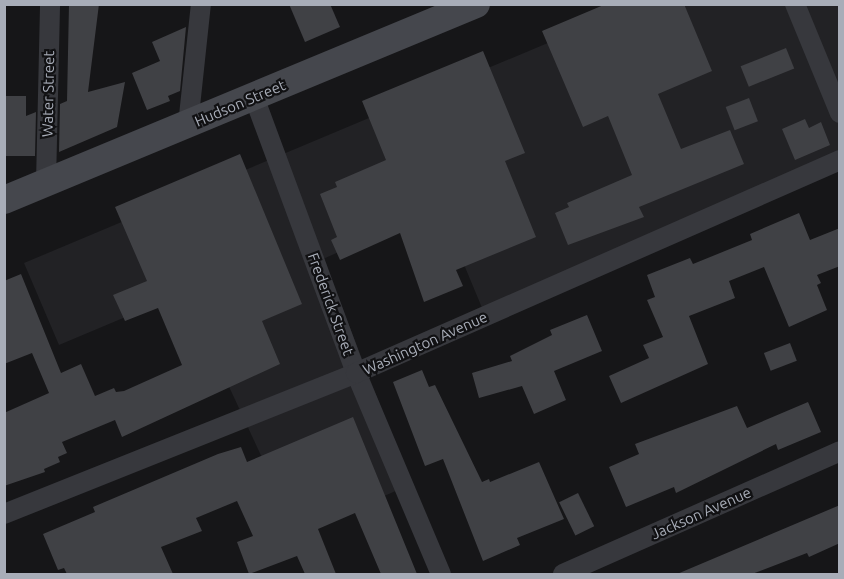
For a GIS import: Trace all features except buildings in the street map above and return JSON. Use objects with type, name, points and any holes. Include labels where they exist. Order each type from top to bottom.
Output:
[{"type":"main road","name":"Hudson Street","points":[[4,200],[476,4]]},
{"type":"street","name":"Water Street","points":[[46,183],[50,4]]},
{"type":"street","points":[[188,124],[201,4]]},
{"type":"street","points":[[795,4],[840,113]]},
{"type":"street","name":"Frederick Street","points":[[254,97],[356,373],[441,574]]},
{"type":"street","name":"Washington Avenue","points":[[4,514],[356,373],[840,160]]},
{"type":"street","name":"Jackson Avenue","points":[[563,574],[840,451]]},
{"type":"shaded area","points":[[638,5],[839,5],[839,165],[485,315],[440,207],[323,259],[411,484],[298,535],[185,292],[59,345],[24,263]]}]
